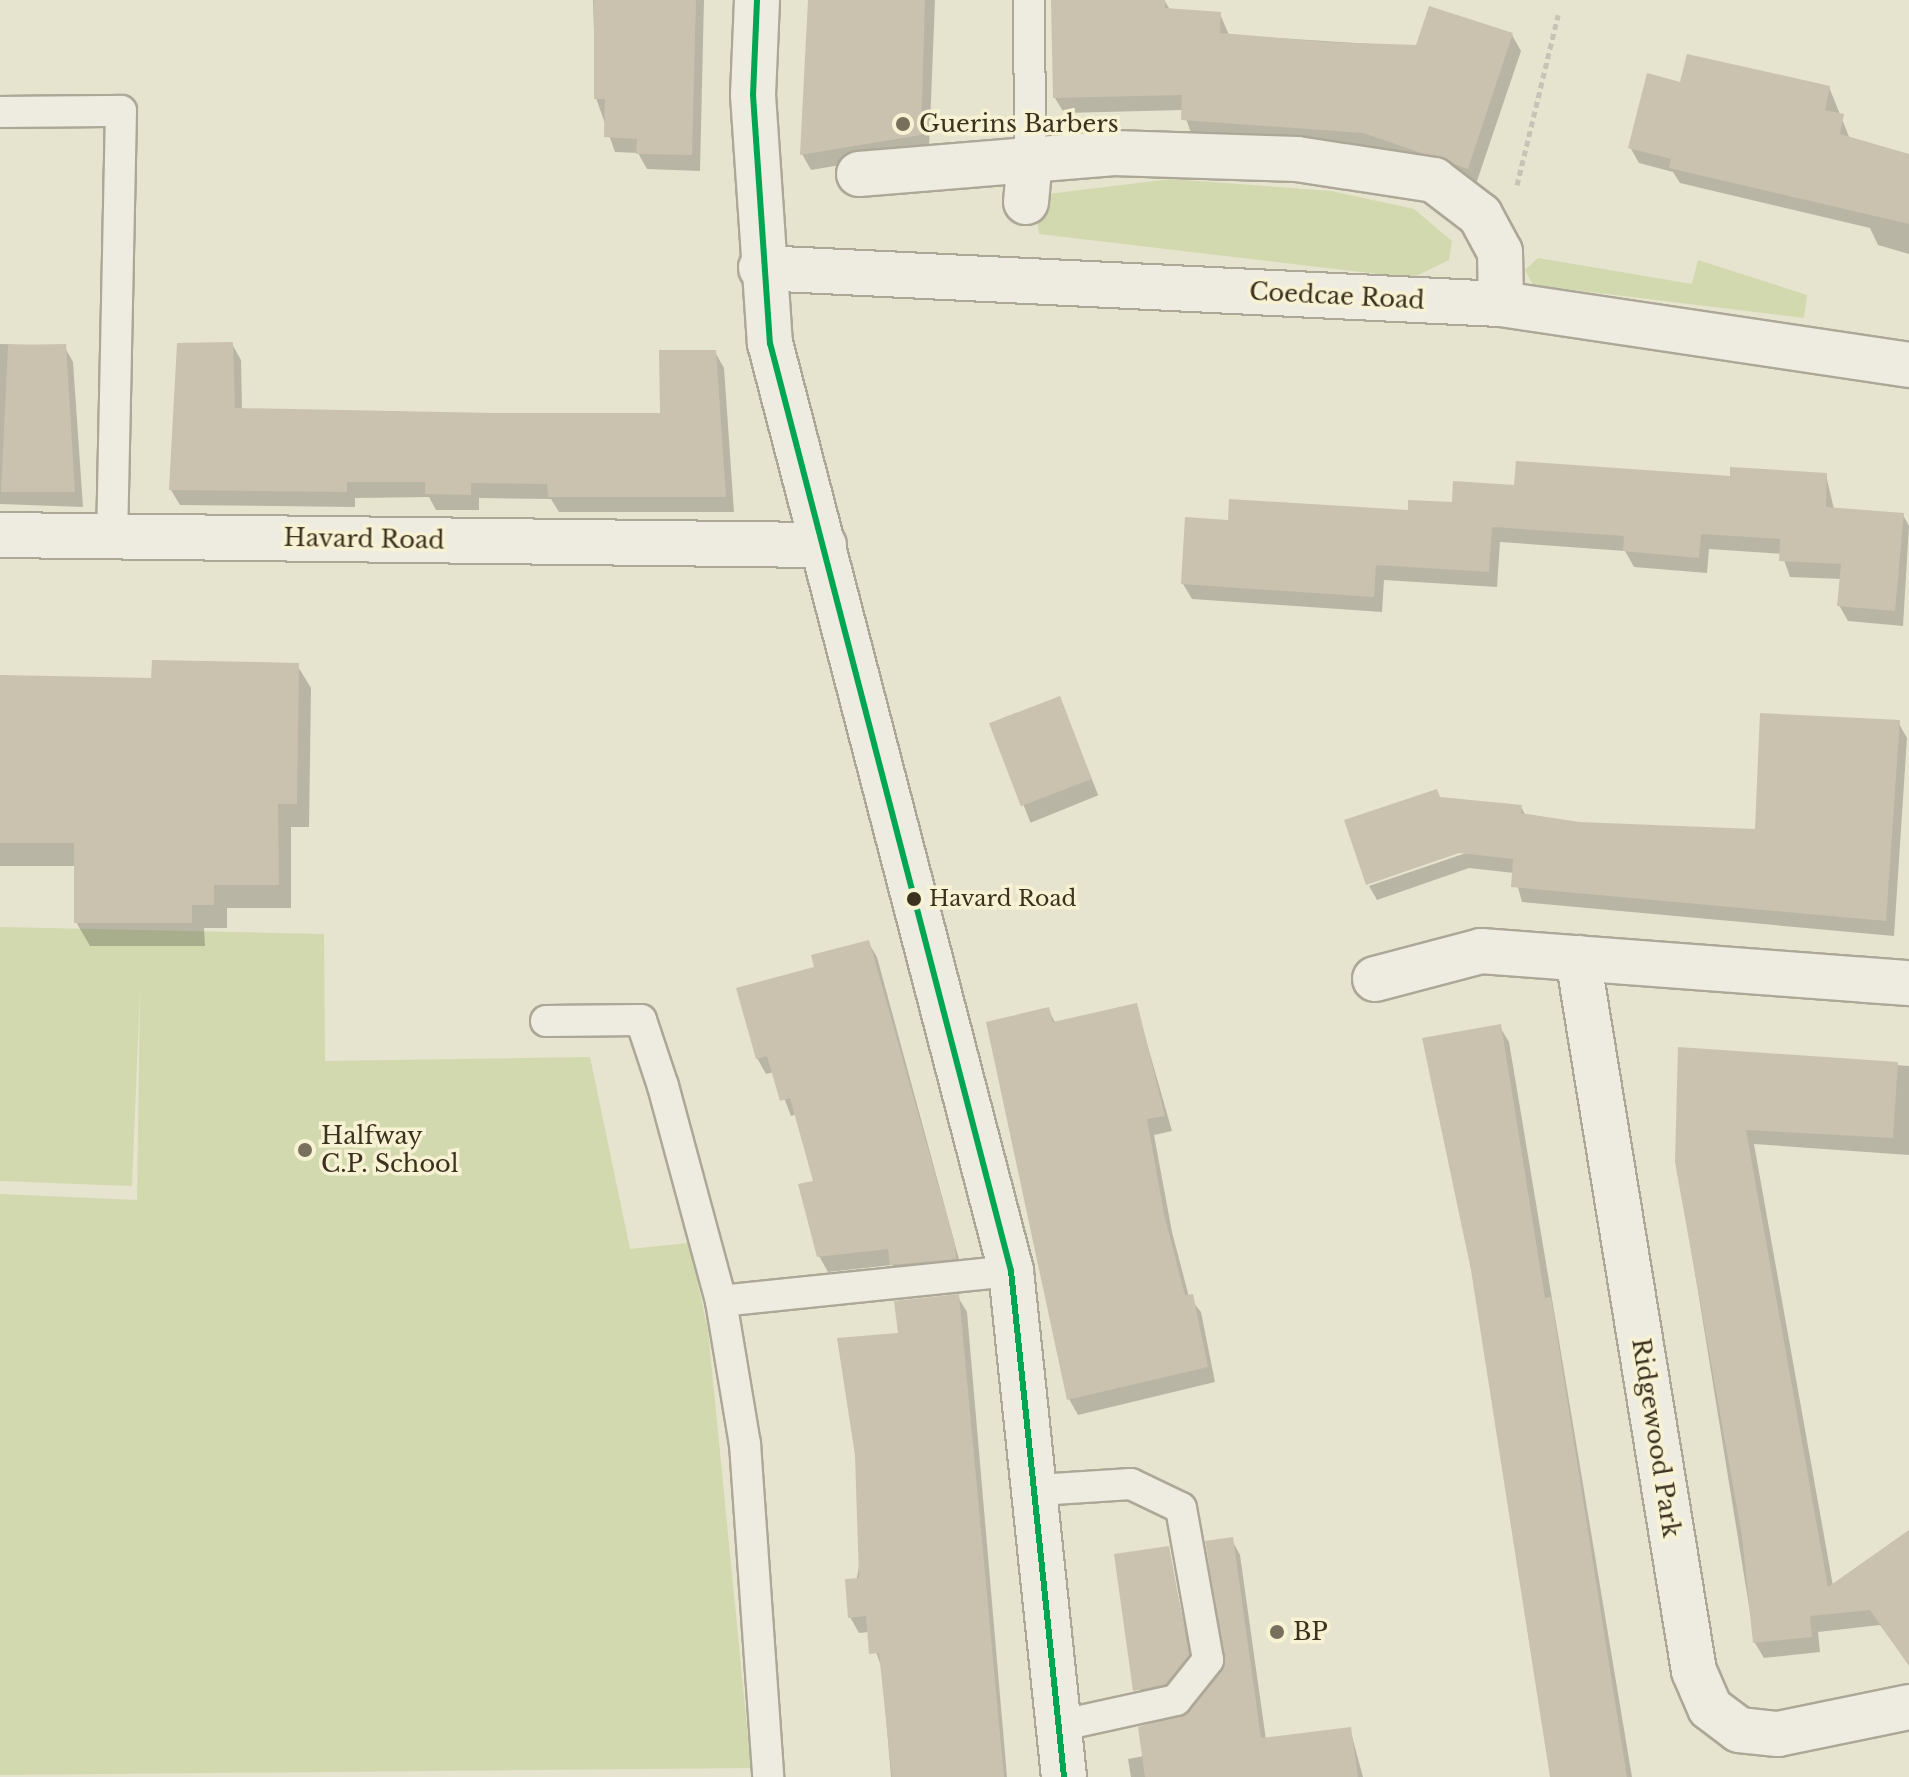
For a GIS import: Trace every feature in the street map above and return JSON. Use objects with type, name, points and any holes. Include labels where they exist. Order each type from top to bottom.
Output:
[{"type":"street","points":[[757,0],[753,95],[761,268],[770,343],[1011,1271],[1038,1490],[1062,1725],[1064,1777]]},
{"type":"street","points":[[859,174],[1114,153],[1297,159],[1434,180],[1480,215],[1500,252],[1501,304]]},
{"type":"street","points":[[1026,202],[1030,159]]},
{"type":"street","name":"Coedcae Road","points":[[761,268],[1501,304],[1909,365]]},
{"type":"street","name":"Havard Road","points":[[0,535],[824,545]]},
{"type":"street","points":[[1375,979],[1481,951],[1909,983]]},
{"type":"street","name":"Ridgewood Park","points":[[1578,958],[1694,1671],[1710,1708],[1739,1730],[1778,1734],[1909,1707]]},
{"type":"lane","points":[[1029,0],[1030,159]]},
{"type":"lane","points":[[0,112],[121,111],[112,536]]},
{"type":"lane","points":[[546,1021],[641,1020],[721,1301],[745,1444],[768,1777]]},
{"type":"lane","points":[[721,1301],[1011,1271]]},
{"type":"lane","points":[[1038,1490],[1131,1484],[1181,1508],[1208,1660],[1176,1700],[1062,1725]]},
{"type":"path","points":[[1500,252],[1558,15]]},
{"type":"green space","points":[[1171,179],[1331,191],[1414,209],[1452,241],[1449,260],[1412,278],[1039,234],[1037,218],[1048,194]]},
{"type":"green space","points":[[1538,258],[1692,284],[1698,260],[1807,295],[1804,318],[1533,285],[1525,270]]},
{"type":"green space","name":"Halfway C.P. School","points":[[0,927],[324,934],[325,1061],[590,1057],[630,1249],[689,1243],[708,1330],[751,1768],[0,1775],[0,1194],[137,1200],[140,990],[132,1186],[0,1181]]},
{"type":"building","points":[[594,0],[696,0],[692,155],[636,154],[637,139],[604,137],[605,99],[594,99]]},
{"type":"building","points":[[808,0],[925,0],[921,135],[800,155]]},
{"type":"building","points":[[1051,0],[1165,0],[1165,8],[1221,12],[1220,33],[1327,42],[1416,45],[1429,6],[1513,33],[1468,169],[1363,133],[1181,120],[1182,95],[1053,98]]},
{"type":"building","points":[[1687,54],[1830,86],[1825,110],[1844,114],[1840,134],[1909,154],[1909,224],[1669,168],[1671,159],[1628,148],[1647,73],[1680,82]]},
{"type":"building","points":[[233,342],[235,408],[493,413],[660,413],[659,350],[716,350],[726,497],[548,497],[547,484],[471,483],[471,495],[425,494],[425,482],[347,482],[347,492],[169,490],[177,343]]},
{"type":"building","points":[[66,344],[75,492],[1,492],[8,345]]},
{"type":"building","points":[[1516,461],[1730,476],[1730,467],[1827,473],[1826,507],[1904,513],[1895,611],[1837,606],[1841,564],[1779,561],[1780,539],[1701,534],[1699,558],[1623,551],[1624,536],[1492,527],[1489,572],[1376,565],[1374,597],[1181,584],[1185,517],[1228,520],[1229,499],[1408,510],[1408,500],[1452,502],[1453,481],[1514,485]]},
{"type":"building","points":[[152,660],[299,663],[297,804],[278,804],[279,885],[214,885],[214,905],[192,905],[192,923],[74,923],[74,843],[0,843],[0,675],[151,678]]},
{"type":"building","points":[[1060,696],[1092,779],[1021,806],[989,723]]},
{"type":"building","points":[[1760,713],[1900,720],[1886,921],[1511,887],[1513,859],[1459,853],[1366,885],[1344,820],[1437,789],[1440,797],[1522,805],[1521,813],[1579,822],[1755,829]]},
{"type":"building","points":[[869,940],[955,1244],[956,1259],[890,1265],[888,1249],[817,1257],[798,1184],[813,1181],[790,1098],[780,1101],[767,1056],[756,1059],[736,988],[814,967],[811,955]]},
{"type":"building","points":[[1137,1003],[1165,1116],[1147,1119],[1164,1214],[1185,1295],[1193,1294],[1208,1367],[1067,1400],[986,1022],[1049,1007],[1053,1022]]},
{"type":"building","points":[[1501,1024],[1545,1298],[1551,1297],[1627,1777],[1550,1777],[1471,1270],[1422,1038]]},
{"type":"building","points":[[1678,1047],[1898,1062],[1893,1138],[1746,1130],[1828,1587],[1909,1530],[1909,1666],[1870,1610],[1810,1616],[1812,1637],[1753,1643],[1742,1536],[1675,1162]]},
{"type":"building","points":[[959,1294],[1004,1777],[892,1777],[879,1653],[869,1654],[866,1616],[848,1618],[845,1579],[859,1578],[855,1455],[837,1338],[898,1333],[894,1301]]},
{"type":"building","points":[[1233,1537],[1261,1738],[1351,1727],[1358,1777],[1145,1777],[1138,1727],[1189,1712],[1225,1665],[1205,1541]]},
{"type":"building","points":[[1169,1546],[1189,1655],[1166,1684],[1133,1691],[1114,1554]]},
{"type":"transit line","points":[[757,0],[753,95],[770,343],[1011,1271],[1064,1777]]},
{"type":"place","name":"Guerins Barbers","points":[[903,124]]},
{"type":"place","name":"Havard Road","points":[[914,899]]},
{"type":"place","name":"Halfway C.P. School","points":[[305,1150]]},
{"type":"place","name":"BP","points":[[1277,1632]]}]
